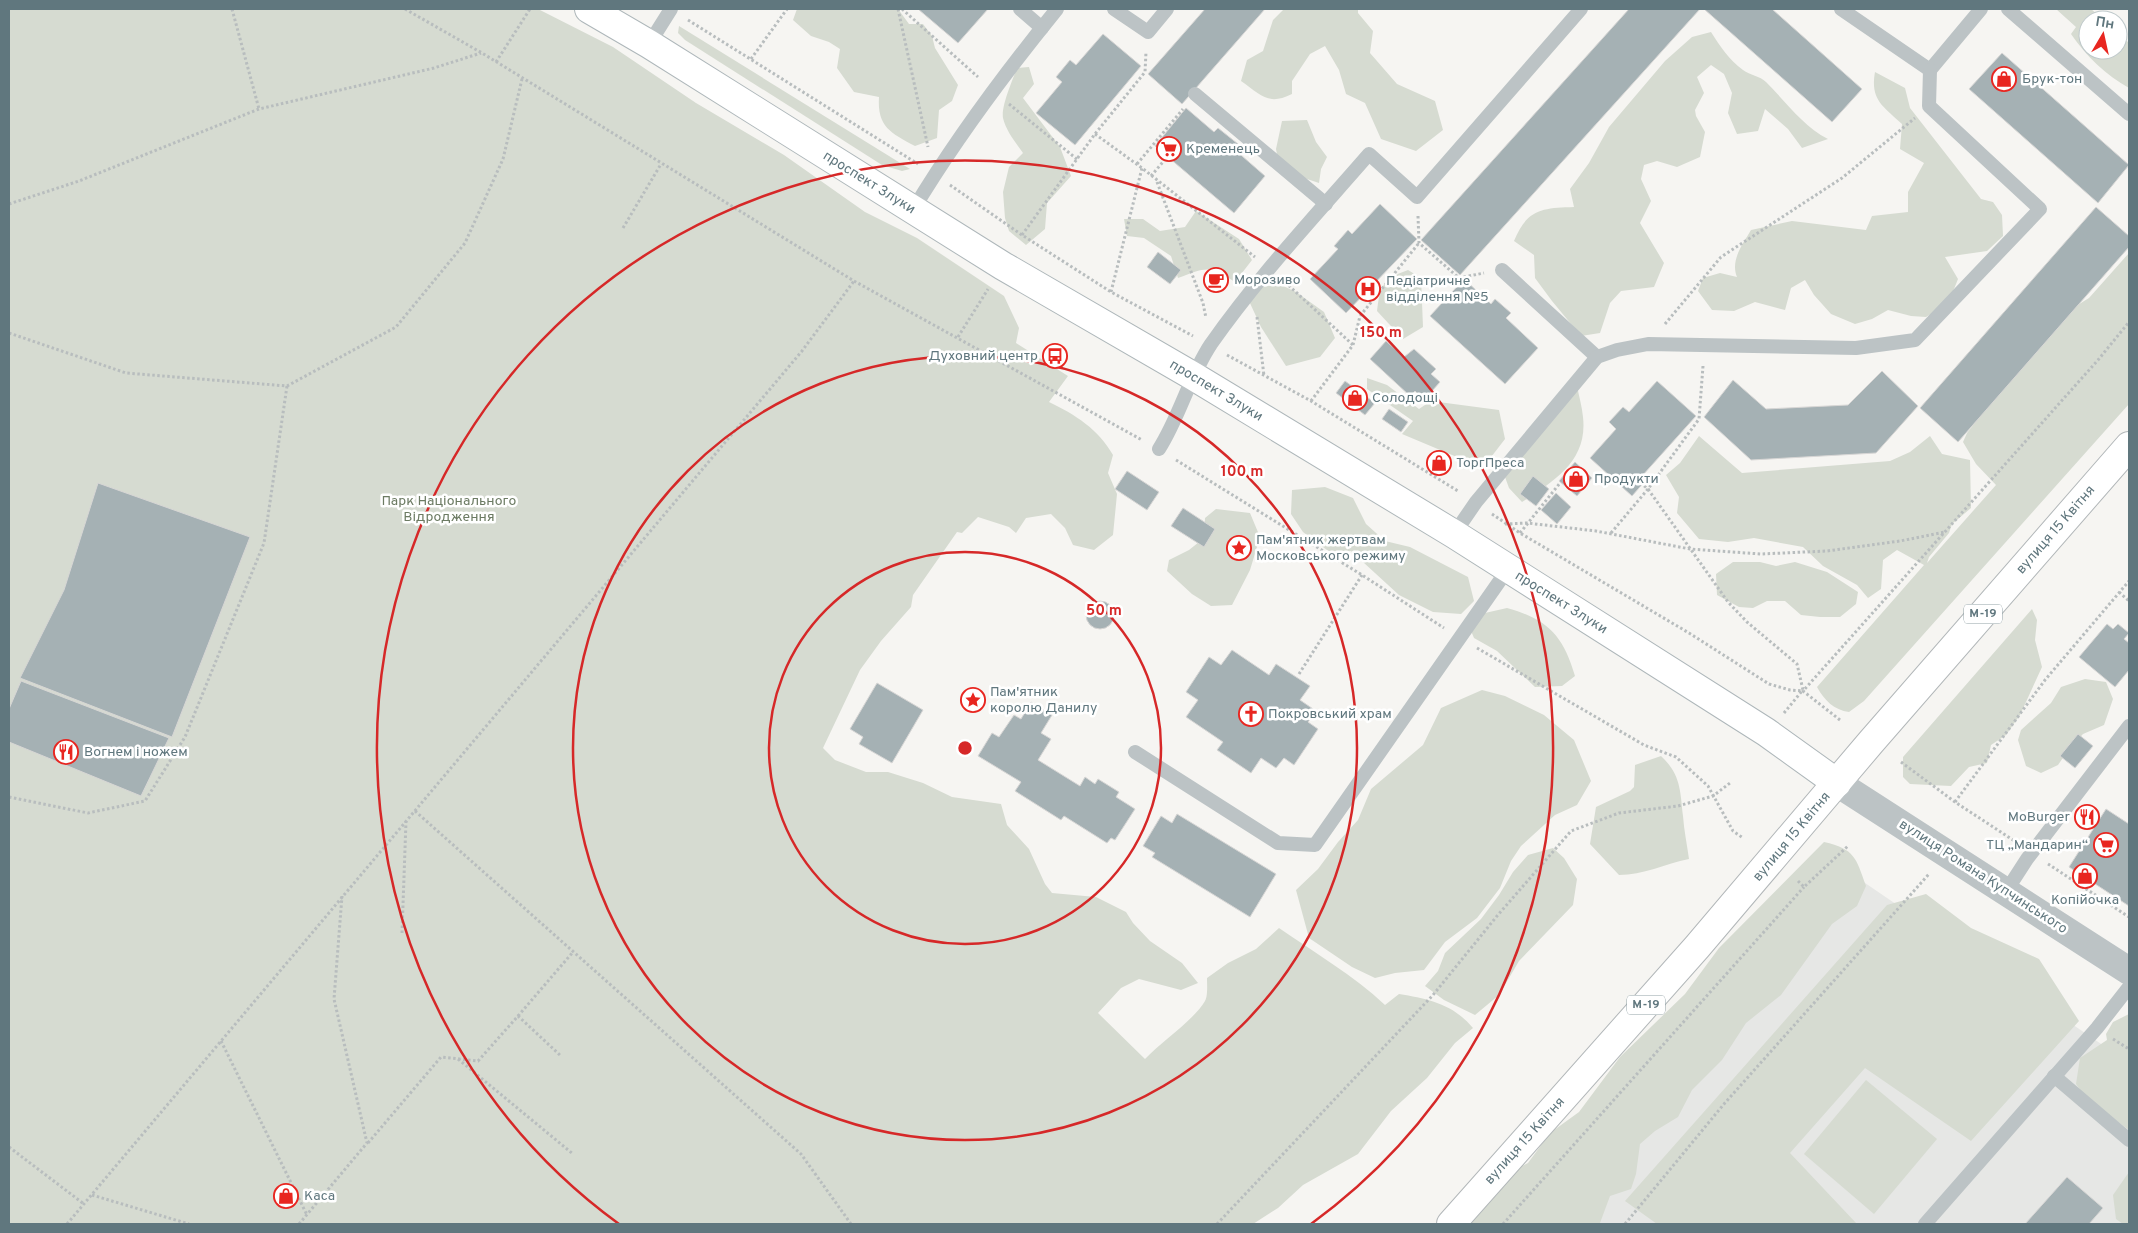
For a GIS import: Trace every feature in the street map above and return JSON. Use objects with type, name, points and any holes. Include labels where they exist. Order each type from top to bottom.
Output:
[{"type":"main road","name":"проспект Злуки","points":[[590,9],[649,44],[1002,266],[1193,376],[1454,534],[1766,732],[1837,783]]},
{"type":"main road","name":"вулиця 15 Квітня","points":[[1451,1224],[1697,947],[2129,446]]},
{"type":"street","name":"вулиця Романа Купчинського","points":[[1837,783],[1948,853],[2005,893],[2129,971]]},
{"type":"lane","points":[[649,44],[671,9]]},
{"type":"lane","points":[[1020,9],[1042,28]]},
{"type":"lane","points":[[913,210],[934,174],[1057,9]]},
{"type":"lane","points":[[1114,9],[1148,32],[1167,9]]},
{"type":"lane","points":[[1158,449],[1171,430],[1193,376],[1210,345],[1270,268],[1369,154],[1417,197],[1580,9]]},
{"type":"lane","points":[[1841,9],[1930,70]]},
{"type":"lane","points":[[1454,534],[1476,502],[1597,356],[1648,344],[1856,348],[1916,340],[2040,209],[1929,106],[1930,70],[1981,9]]},
{"type":"lane","points":[[2008,9],[2129,114]]},
{"type":"lane","points":[[1196,94],[1326,204]]},
{"type":"lane","points":[[1502,270],[1597,356]]},
{"type":"lane","points":[[1136,752],[1278,843],[1315,845],[1508,569]]},
{"type":"lane","points":[[2005,893],[2027,859],[2129,726]]},
{"type":"lane","points":[[1925,1224],[2129,987]]},
{"type":"lane","points":[[2054,1076],[2129,1140]]},
{"type":"path","points":[[232,9],[259,109]]},
{"type":"path","points":[[405,9],[482,53],[854,281],[1158,449],[1460,638],[1644,745],[1676,757],[1708,786],[1733,832],[1743,838]]},
{"type":"path","points":[[496,62],[530,9]]},
{"type":"path","points":[[671,9],[934,174],[1022,235],[1111,292],[1311,401],[1476,502],[1505,524],[1688,633],[1769,684],[1790,690],[1803,691],[1840,720]]},
{"type":"path","points":[[751,59],[787,9]]},
{"type":"path","points":[[898,9],[934,174]]},
{"type":"path","points":[[1022,235],[1095,134],[1145,72],[1148,32]]},
{"type":"path","points":[[9,204],[87,177],[259,109],[434,68],[482,53]]},
{"type":"path","points":[[9,332],[126,373],[287,386],[396,327],[465,243],[503,160],[522,79]]},
{"type":"path","points":[[1137,164],[1196,94]]},
{"type":"path","points":[[1648,344],[1721,258],[1842,178],[1929,106]]},
{"type":"path","points":[[1095,134],[1137,164],[1270,268],[1353,345]]},
{"type":"path","points":[[1151,176],[1168,156]]},
{"type":"path","points":[[623,228],[661,164]]},
{"type":"path","points":[[1111,292],[1142,168]]},
{"type":"path","points":[[1156,180],[1203,303],[1210,345]]},
{"type":"path","points":[[1311,401],[1353,345],[1360,316],[1419,243],[1417,197]]},
{"type":"path","points":[[1419,243],[1459,278],[1502,270]]},
{"type":"path","points":[[67,1224],[802,351],[854,281]]},
{"type":"path","points":[[958,337],[990,286]]},
{"type":"path","points":[[1254,288],[1264,376]]},
{"type":"path","points":[[1780,719],[2098,360],[2129,322]]},
{"type":"path","points":[[1611,533],[1648,489],[1699,419],[1704,344]]},
{"type":"path","points":[[9,797],[88,813],[145,801],[185,737],[264,543],[287,386]]},
{"type":"path","points":[[1520,533],[1560,483]]},
{"type":"path","points":[[1642,484],[1648,489],[1728,602],[1747,622],[1796,664],[1803,691]]},
{"type":"path","points":[[1505,524],[1527,523],[1611,533],[1690,549],[1760,554],[1827,552],[1900,541],[1945,531]]},
{"type":"path","points":[[1299,674],[1362,575]]},
{"type":"path","points":[[1955,802],[2045,680],[2129,581]]},
{"type":"path","points":[[2119,592],[2129,601]]},
{"type":"path","points":[[1901,762],[1920,776]]},
{"type":"path","points":[[1217,1224],[1433,994],[1497,916],[1571,831],[1619,813],[1678,806],[1714,796],[1730,783]]},
{"type":"path","points":[[415,811],[801,1154],[851,1224]]},
{"type":"path","points":[[402,933],[406,820]]},
{"type":"path","points":[[1503,1224],[1804,887],[1848,846]]},
{"type":"path","points":[[1625,1224],[1724,1104],[1948,853]]},
{"type":"path","points":[[1798,881],[1804,887]]},
{"type":"path","points":[[342,896],[334,999],[367,1143]]},
{"type":"path","points":[[299,1224],[441,1057],[478,1061],[573,952]]},
{"type":"path","points":[[518,1016],[561,1056]]},
{"type":"path","points":[[221,1041],[307,1215]]},
{"type":"path","points":[[457,1059],[573,1154]]},
{"type":"path","points":[[9,1147],[84,1204]]},
{"type":"path","points":[[91,1195],[189,1224]]},
{"type":"shaded area","points":[[1846,870],[2129,1063],[2129,1224],[1525,1224]]},
{"type":"green space","name":"Парк Національного Відродження","points":[[9,9],[538,9],[613,47],[696,103],[784,155],[865,212],[917,238],[1004,296],[1019,328],[1016,343],[1068,376],[1049,402],[1068,412],[1093,430],[1113,455],[1108,473],[1117,494],[1113,535],[1094,550],[1073,545],[1065,528],[1051,514],[1026,518],[1016,533],[1009,527],[978,517],[962,533],[957,532],[913,595],[911,607],[881,641],[860,670],[823,748],[835,760],[866,772],[888,772],[923,783],[952,797],[1001,804],[1007,825],[1029,849],[1045,884],[1052,893],[1096,897],[1126,912],[1133,923],[1150,941],[1182,963],[1198,983],[1181,990],[1139,979],[1121,988],[1098,1013],[1145,1059],[1200,1008],[1207,996],[1207,978],[1228,963],[1256,949],[1279,928],[1347,974],[1385,1005],[1399,994],[1420,998],[1449,1008],[1473,1028],[1455,1043],[1427,1078],[1391,1111],[1358,1154],[1303,1185],[1278,1208],[1253,1224],[9,1224]]},
{"type":"green space","points":[[797,9],[898,9],[909,24],[923,24],[932,36],[935,48],[958,85],[952,101],[939,110],[937,138],[915,146],[887,128],[880,115],[879,97],[854,92],[837,68],[840,49],[829,42],[811,36],[793,20]]},
{"type":"green space","points":[[1284,9],[1358,9],[1358,13],[1373,31],[1370,53],[1397,84],[1435,101],[1443,130],[1416,151],[1381,139],[1365,103],[1346,94],[1339,70],[1325,46],[1310,54],[1292,81],[1292,94],[1271,99],[1241,81],[1247,60],[1263,51],[1273,20]]},
{"type":"green space","points":[[2056,9],[2092,10],[2078,10],[2078,43],[2071,34],[2076,27]]},
{"type":"green space","points":[[679,26],[910,169],[902,171],[882,165],[685,40],[678,33]]},
{"type":"green space","points":[[1711,32],[1733,62],[1746,72],[1764,80],[1803,121],[1828,139],[1802,148],[1788,129],[1765,109],[1758,131],[1737,134],[1728,113],[1732,93],[1724,74],[1711,65],[1697,77],[1704,93],[1695,110],[1696,116],[1705,132],[1700,157],[1677,167],[1657,161],[1644,165],[1641,179],[1651,201],[1640,223],[1664,263],[1654,287],[1621,291],[1610,303],[1600,333],[1581,336],[1535,278],[1534,255],[1514,241],[1524,222],[1537,212],[1553,208],[1574,207],[1570,189],[1589,163],[1609,127],[1665,61],[1692,37]]},
{"type":"green space","points":[[2128,42],[2129,88],[2093,60],[2128,60]]},
{"type":"green space","points":[[1029,67],[1034,84],[1023,98],[1060,147],[1071,176],[1047,203],[1045,229],[1026,245],[1009,231],[1005,218],[1003,192],[1009,167],[1023,153],[1006,128],[1003,113],[1017,68]]},
{"type":"green space","points":[[1875,72],[1905,88],[1910,108],[1981,199],[1993,202],[2002,215],[2003,236],[1987,251],[1945,257],[1958,279],[1948,304],[1926,317],[1911,316],[1888,310],[1872,319],[1855,324],[1831,314],[1814,295],[1805,280],[1791,288],[1785,310],[1755,302],[1734,311],[1712,310],[1698,291],[1703,278],[1720,273],[1737,277],[1735,271],[1736,258],[1751,230],[1792,221],[1866,230],[1872,216],[1908,212],[1908,192],[1924,163],[1900,149],[1902,124],[1884,107],[1876,96],[1874,89]]},
{"type":"green space","points":[[1307,120],[1316,142],[1327,157],[1321,169],[1319,183],[1280,170],[1276,149],[1282,121]]},
{"type":"green space","points":[[1196,211],[1239,239],[1252,260],[1235,282],[1213,270],[1202,270],[1178,278],[1171,256],[1144,238],[1127,236],[1124,219],[1143,219],[1160,231],[1185,227]]},
{"type":"green space","points":[[2129,253],[2129,404],[1864,701],[1849,712],[1834,707],[1826,700],[1817,687],[1924,565],[1897,550],[1883,560],[1881,589],[1868,598],[1857,585],[1823,566],[1803,547],[1754,538],[1728,542],[1699,539],[1677,513],[1679,497],[1666,475],[1680,463],[1699,436],[1742,473],[1890,461],[1910,452],[1930,436],[1942,454],[1970,460],[1971,508],[1952,524],[1949,533],[1929,557],[1927,563],[1996,485],[1976,464],[1963,442],[1967,433],[2055,319],[2089,298]]},
{"type":"green space","points":[[1408,270],[1421,278],[1423,327],[1403,339],[1377,311],[1384,284],[1393,277]]},
{"type":"green space","points":[[1279,284],[1296,292],[1324,312],[1335,338],[1320,357],[1286,366],[1261,327],[1249,301],[1258,288]]},
{"type":"green space","points":[[1367,378],[1387,385],[1419,409],[1431,401],[1499,410],[1505,439],[1488,461],[1464,460],[1402,434],[1413,421],[1367,389]]},
{"type":"green space","points":[[1577,386],[1583,417],[1583,432],[1580,446],[1574,458],[1557,477],[1522,502],[1509,488],[1501,466]]},
{"type":"green space","points":[[1325,487],[1353,498],[1366,524],[1385,541],[1410,547],[1468,577],[1474,601],[1461,614],[1433,612],[1399,595],[1351,551],[1331,553],[1303,532],[1291,514],[1292,490]]},
{"type":"green space","points":[[1216,509],[1250,513],[1260,537],[1250,570],[1232,605],[1211,606],[1192,594],[1167,571],[1169,560],[1189,550],[1204,538],[1205,518]]},
{"type":"green space","points":[[1733,562],[1760,562],[1776,566],[1795,562],[1827,572],[1858,592],[1856,604],[1840,617],[1801,615],[1785,601],[1767,601],[1753,608],[1739,607],[1717,595],[1716,574]]},
{"type":"green space","points":[[1507,608],[1533,617],[1552,631],[1565,650],[1575,676],[1562,686],[1535,687],[1497,651],[1474,638],[1469,626],[1485,613]]},
{"type":"green space","points":[[2032,609],[2037,620],[2035,640],[2042,667],[2020,715],[2006,735],[1991,745],[1987,763],[1969,767],[1951,786],[1910,784],[1903,777],[1903,757]]},
{"type":"green space","points":[[2085,679],[2106,682],[2113,699],[2104,725],[2083,734],[2058,765],[2041,773],[2026,766],[2018,740],[2021,730],[2051,703],[2061,687]]},
{"type":"green space","points":[[1482,690],[1505,696],[1544,715],[1574,740],[1591,781],[1577,805],[1555,815],[1521,846],[1511,861],[1500,888],[1477,918],[1445,942],[1424,970],[1395,973],[1375,978],[1352,967],[1309,938],[1296,890],[1318,869],[1338,842],[1358,820],[1371,789],[1423,745],[1441,708]]},
{"type":"green space","points":[[1661,756],[1668,763],[1678,783],[1689,859],[1628,875],[1619,875],[1590,844],[1596,807],[1630,791],[1634,787],[1635,765]]},
{"type":"green space","points":[[1824,842],[1848,852],[1853,856],[1860,868],[1866,886],[1857,906],[1832,924],[1781,995],[1746,1023],[1722,1060],[1692,1090],[1678,1117],[1655,1131],[1640,1144],[1636,1174],[1631,1189],[1610,1196],[1600,1223],[1602,1224],[1468,1224],[1486,1184],[1528,1163],[1550,1133],[1579,1112],[1620,1057],[1685,994],[1719,948]]},
{"type":"green space","points":[[1553,848],[1564,858],[1577,879],[1573,905],[1519,961],[1499,995],[1475,1015],[1444,1000],[1425,986],[1438,971],[1445,953],[1481,919],[1513,872],[1528,855]]},
{"type":"green space","points":[[1926,894],[1971,928],[2039,959],[2079,1021],[1971,1141],[1865,1068],[1790,1153],[1857,1224],[1657,1224],[1625,1201],[1887,905]]},
{"type":"green space","points":[[2129,1014],[2129,1130],[2086,1098],[2076,1084],[2080,1058],[2107,1040],[2106,1034],[2113,1022]]},
{"type":"green space","points":[[1866,1080],[1937,1139],[1874,1214],[1804,1154]]},
{"type":"green space","points":[[2129,1172],[2129,1224],[2123,1224],[2116,1219],[2113,1195]]},
{"type":"building","points":[[918,9],[988,9],[958,43]]},
{"type":"building","points":[[1205,9],[1265,9],[1182,104],[1148,74]]},
{"type":"building","points":[[1629,9],[1700,9],[1460,275],[1421,240]]},
{"type":"building","points":[[1704,9],[1772,9],[1862,89],[1832,122]]},
{"type":"building","points":[[1103,34],[1141,66],[1075,145],[1036,113],[1062,82],[1056,77],[1070,60],[1076,65]]},
{"type":"building","points":[[2002,53],[2129,165],[2098,203],[1969,89]]},
{"type":"building","points":[[1186,108],[1214,132],[1218,128],[1238,144],[1234,149],[1265,176],[1234,213],[1155,146]]},
{"type":"building","points":[[1380,204],[1417,239],[1346,313],[1310,279],[1338,249],[1334,246],[1348,230],[1352,234]]},
{"type":"building","points":[[2096,207],[2129,236],[2129,247],[1958,442],[1920,408]]},
{"type":"building","points":[[1158,252],[1181,270],[1170,284],[1147,267]]},
{"type":"building","name":"Морозиво","points":[[1215,270],[1226,279],[1218,290],[1206,281]]},
{"type":"building","points":[[1464,279],[1491,304],[1495,299],[1511,313],[1506,318],[1538,348],[1505,384],[1430,316]]},
{"type":"building","points":[[1386,341],[1404,357],[1414,349],[1436,369],[1431,374],[1440,382],[1424,400],[1415,391],[1410,396],[1370,359]]},
{"type":"building","points":[[1882,371],[1918,406],[1876,453],[1751,460],[1704,417],[1733,380],[1766,409],[1848,405]]},
{"type":"building","name":"Солодощі","points":[[1345,381],[1375,403],[1365,415],[1336,393]]},
{"type":"building","points":[[1657,381],[1696,416],[1642,476],[1646,480],[1632,496],[1590,458],[1616,429],[1609,422],[1623,407],[1629,412]]},
{"type":"building","points":[[1389,409],[1408,422],[1401,432],[1382,419]]},
{"type":"building","name":"ТоргПреса","points":[[1436,455],[1449,463],[1444,472],[1430,463]]},
{"type":"building","name":"Продукти","points":[[1575,462],[1592,478],[1577,496],[1559,481]]},
{"type":"building","points":[[1127,471],[1159,492],[1147,510],[1115,489]]},
{"type":"building","points":[[1533,476],[1549,489],[1536,506],[1520,494]]},
{"type":"building","points":[[98,483],[250,537],[172,737],[20,678],[64,590]]},
{"type":"building","points":[[1556,493],[1571,507],[1557,524],[1541,510]]},
{"type":"building","points":[[1183,508],[1215,529],[1204,547],[1171,526]]},
{"type":"building","points":[[1100,601],[1110,605],[1114,615],[1110,625],[1100,629],[1090,625],[1086,615],[1090,605]]},
{"type":"building","points":[[2107,624],[2113,629],[2118,624],[2129,633],[2124,639],[2129,643],[2129,670],[2115,687],[2079,657]]},
{"type":"building","name":"Покровський храм","points":[[1232,650],[1269,675],[1276,664],[1310,686],[1300,700],[1316,711],[1308,722],[1318,729],[1294,765],[1284,758],[1276,768],[1261,758],[1251,773],[1217,750],[1223,742],[1186,717],[1198,700],[1186,692],[1209,657],[1221,665]]},
{"type":"building","points":[[21,681],[169,738],[141,796],[9,742],[9,709]]},
{"type":"building","points":[[877,683],[923,710],[892,763],[859,744],[863,737],[850,729]]},
{"type":"building","points":[[1031,702],[1052,715],[1041,733],[1051,739],[1038,760],[1080,786],[1085,777],[1095,784],[1098,779],[1119,792],[1116,797],[1135,809],[1115,840],[1111,838],[1107,843],[1064,816],[1061,820],[1015,791],[1021,782],[978,756],[992,733],[999,737],[1014,715],[1021,719]]},
{"type":"building","points":[[2078,734],[2093,746],[2075,768],[2060,756]]},
{"type":"building","name":"ТЦ „Мандарин“","points":[[2106,809],[2129,824],[2129,906],[2069,867]]},
{"type":"building","points":[[1177,814],[1276,874],[1250,917],[1152,857],[1155,853],[1143,846],[1161,816],[1172,823]]},
{"type":"building","points":[[2067,1177],[2103,1208],[2089,1224],[2025,1224]]},
{"type":"building","name":"Каса","points":[[289,1188],[294,1198],[284,1204],[278,1194]]},
{"type":"place","name":"Брук-тон","points":[[2004,79]]},
{"type":"place","name":"Кременець","points":[[1169,149]]},
{"type":"place","name":"Морозиво","points":[[1216,280]]},
{"type":"place","name":"Педіатричне відділення №5","points":[[1368,289]]},
{"type":"place","name":"Духовний центр","points":[[1055,356]]},
{"type":"place","name":"Солодощі","points":[[1355,398]]},
{"type":"place","name":"ТоргПреса","points":[[1439,463]]},
{"type":"place","name":"Продукти","points":[[1576,479]]},
{"type":"place","name":"Пам'ятник жертвам Московського режиму","points":[[1239,548]]},
{"type":"place","name":"Пам'ятник королю Данилу","points":[[973,700]]},
{"type":"place","name":"Покровський храм","points":[[1251,714]]},
{"type":"place","name":"Вогнем і ножем","points":[[66,752]]},
{"type":"place","name":"MoBurger","points":[[2087,817]]},
{"type":"place","name":"ТЦ „Мандарин“","points":[[2106,845]]},
{"type":"place","name":"Копійочка","points":[[2085,876]]},
{"type":"place","name":"Каса","points":[[286,1196]]}]
